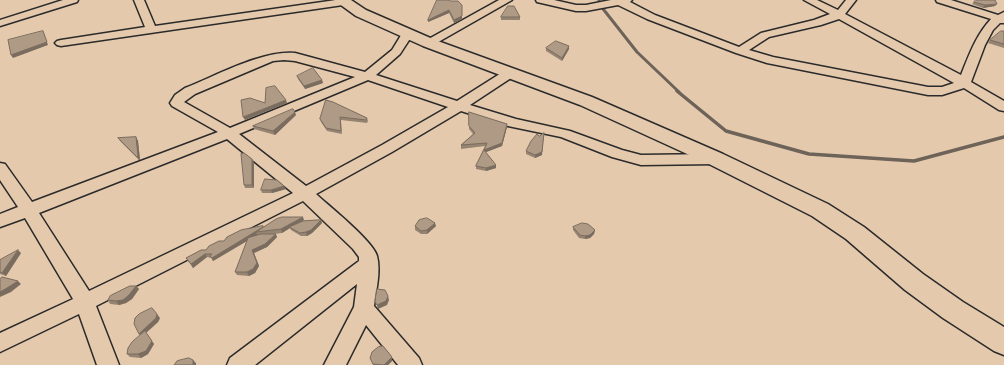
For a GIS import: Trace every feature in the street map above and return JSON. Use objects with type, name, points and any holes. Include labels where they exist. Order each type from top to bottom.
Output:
[{"type":"main road","points":[[342,1],[361,13],[429,44],[586,101],[716,159],[820,210],[855,233],[914,282],[953,310],[1004,342]]},
{"type":"street","points":[[0,23],[73,0]]},
{"type":"street","points":[[140,0],[151,29]]},
{"type":"street","points":[[429,44],[506,0]]},
{"type":"street","points":[[541,0],[576,8],[597,3],[624,1],[651,17],[740,52],[771,60],[928,91],[942,91],[964,83],[986,30],[1002,18]]},
{"type":"street","points":[[809,0],[964,83],[1004,107]]},
{"type":"street","points":[[740,52],[765,35],[817,23],[839,15],[851,0]]},
{"type":"street","points":[[940,0],[1002,18]]},
{"type":"street","points":[[61,43],[342,1]]},
{"type":"street","points":[[0,220],[230,133],[367,76],[396,52],[407,34]]},
{"type":"street","points":[[335,365],[364,308],[369,264],[368,255],[359,244],[305,194],[230,133],[177,104],[180,98],[190,91],[270,58],[284,56],[295,57],[367,76],[459,107],[513,123],[565,134],[629,158],[641,160],[716,159]]},
{"type":"street","points":[[0,343],[305,194],[459,107],[510,73]]},
{"type":"street","points":[[0,168],[28,209],[85,302],[108,365]]},
{"type":"street","points":[[238,365],[369,264]]},
{"type":"street","points":[[364,308],[411,365]]},
{"type":"building","points":[[437,0],[458,1],[462,5],[462,16],[454,20],[449,10],[428,20]]},
{"type":"building","points":[[976,0],[995,0],[997,4],[985,5],[974,2]]},
{"type":"building","points":[[508,6],[514,6],[520,17],[501,17]]},
{"type":"building","points":[[43,31],[47,42],[11,55],[8,40]]},
{"type":"building","points":[[1001,31],[1004,31],[1004,44],[990,40]]},
{"type":"building","points":[[556,41],[569,46],[562,58],[546,48]]},
{"type":"building","points":[[313,68],[322,80],[304,86],[297,76]]},
{"type":"building","points":[[275,86],[286,100],[243,117],[241,100],[250,98],[265,103],[266,88]]},
{"type":"building","points":[[326,100],[367,118],[366,120],[340,117],[341,131],[326,128],[320,119]]},
{"type":"building","points":[[293,109],[295,112],[273,131],[253,126]]},
{"type":"building","points":[[469,112],[507,124],[502,143],[484,150],[487,143],[461,145],[475,133],[469,126]]},
{"type":"building","points":[[544,133],[542,152],[535,155],[526,151],[531,141],[537,134],[539,136]]},
{"type":"building","points":[[136,137],[138,156],[137,157],[118,138]]},
{"type":"building","points":[[484,150],[496,165],[486,168],[476,166]]},
{"type":"building","points":[[244,153],[252,159],[252,185],[244,185],[241,154]]},
{"type":"building","points":[[265,179],[277,180],[284,186],[271,190],[261,190]]},
{"type":"building","points":[[282,217],[303,217],[281,229],[256,232],[276,219]]},
{"type":"building","points":[[427,218],[435,223],[427,230],[421,231],[415,226],[419,220]]},
{"type":"building","points":[[321,220],[311,230],[306,232],[300,233],[289,227],[303,221]]},
{"type":"building","points":[[582,223],[588,224],[595,230],[590,235],[580,235],[573,227]]},
{"type":"building","points":[[263,226],[212,258],[210,256],[212,254],[205,254],[191,264],[186,258],[201,250],[206,250],[209,246],[219,241],[224,241],[227,237],[241,230]]},
{"type":"building","points":[[261,234],[276,234],[265,244],[252,250],[257,263],[253,269],[247,272],[235,272],[248,238]]},
{"type":"building","points":[[18,250],[2,273],[0,272],[0,260]]},
{"type":"building","points":[[2,277],[18,281],[0,292],[0,280]]},
{"type":"building","points":[[130,286],[136,286],[123,300],[108,300],[110,296]]},
{"type":"building","points":[[377,289],[385,290],[388,296],[386,301],[377,305],[375,302]]},
{"type":"building","points":[[152,308],[157,314],[156,318],[139,334],[134,324],[135,318],[139,314]]},
{"type":"building","points":[[145,331],[152,341],[146,351],[138,354],[127,354],[128,348],[132,342]]},
{"type":"building","points":[[383,346],[392,357],[384,365],[373,364],[370,358],[372,352],[378,347]]},
{"type":"building","points":[[189,358],[193,360],[193,365],[174,365],[177,361]]},
{"type":"waterway","points":[[599,0],[600,5],[637,52],[679,92]]},
{"type":"waterway","points":[[677,91],[726,131],[809,154],[914,161],[1004,137]]}]
